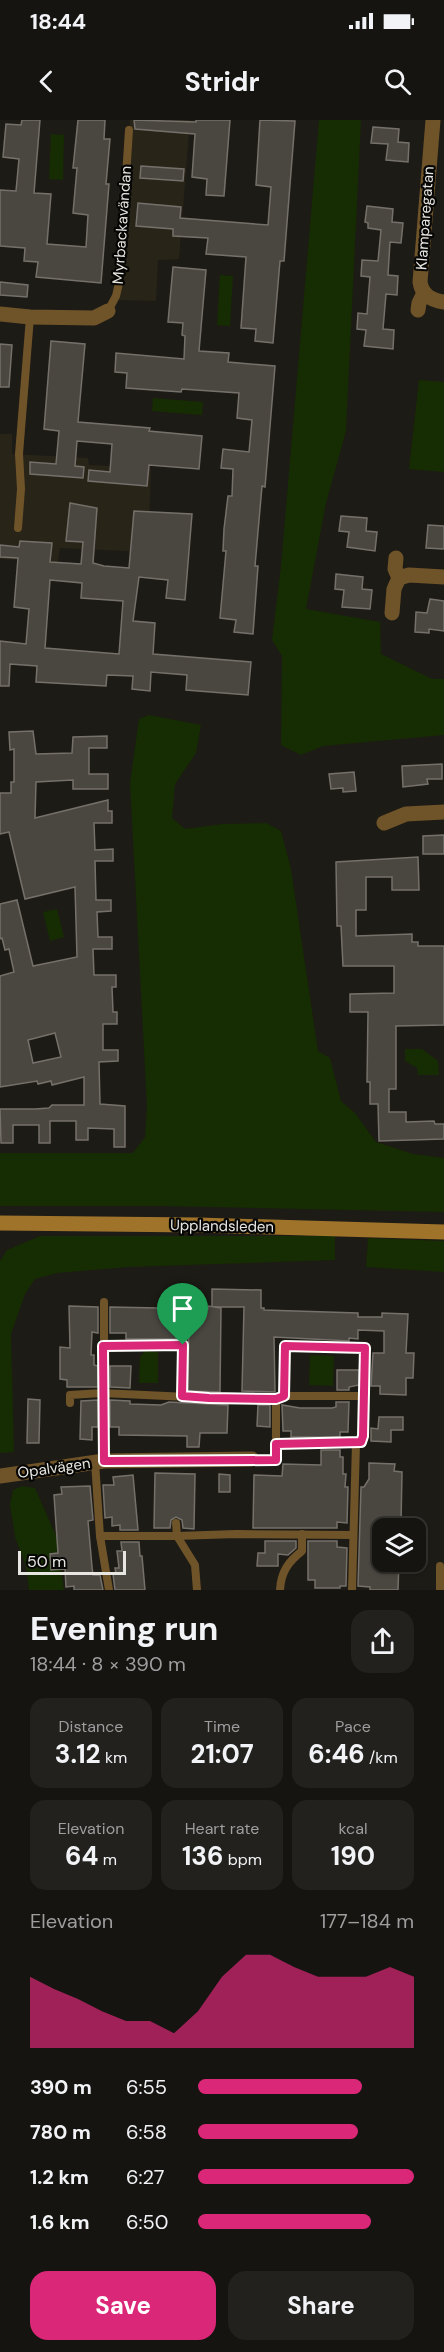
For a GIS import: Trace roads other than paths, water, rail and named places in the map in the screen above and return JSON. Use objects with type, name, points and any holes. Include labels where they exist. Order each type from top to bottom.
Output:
[{"type":"street","name":"Klamparegatan","points":[[424,293],[421,288],[420,272],[433,120]]},
{"type":"street","points":[[418,310],[424,293],[434,301],[444,302]]},
{"type":"street","name":"Myrbackavändan","points":[[0,314],[93,318],[108,311]]},
{"type":"street","points":[[392,613],[394,589],[399,578],[395,569],[396,558]]},
{"type":"street","points":[[399,578],[409,575],[444,577]]},
{"type":"street","points":[[384,823],[406,814],[444,812]]},
{"type":"street","name":"Upplandsleden","points":[[0,1223],[198,1225],[444,1232]]},
{"type":"street","name":"Opalvägen","points":[[0,1476],[99,1462],[252,1459]]},
{"type":"lane","name":"Myrbackavändan","points":[[108,311],[119,283],[129,130]]},
{"type":"lane","points":[[18,528],[21,511],[20,454],[30,317]]},
{"type":"lane","points":[[104,1302],[99,1462],[100,1536],[109,1590]]},
{"type":"lane","points":[[182,1396],[183,1318]]},
{"type":"lane","points":[[103,1346],[183,1345]]},
{"type":"lane","points":[[252,1459],[276,1460],[276,1444],[285,1346],[365,1348],[365,1396],[361,1442],[276,1444]]},
{"type":"lane","points":[[70,1403],[70,1395],[102,1393],[209,1398],[365,1396]]},
{"type":"lane","points":[[352,1590],[356,1443]]},
{"type":"lane","points":[[176,1523],[177,1536],[195,1565],[197,1590]]},
{"type":"lane","points":[[280,1590],[281,1577],[288,1562],[302,1551],[302,1534]]},
{"type":"lane","points":[[100,1536],[353,1535]]},
{"type":"lane","points":[[440,1566],[440,1590]]}]
